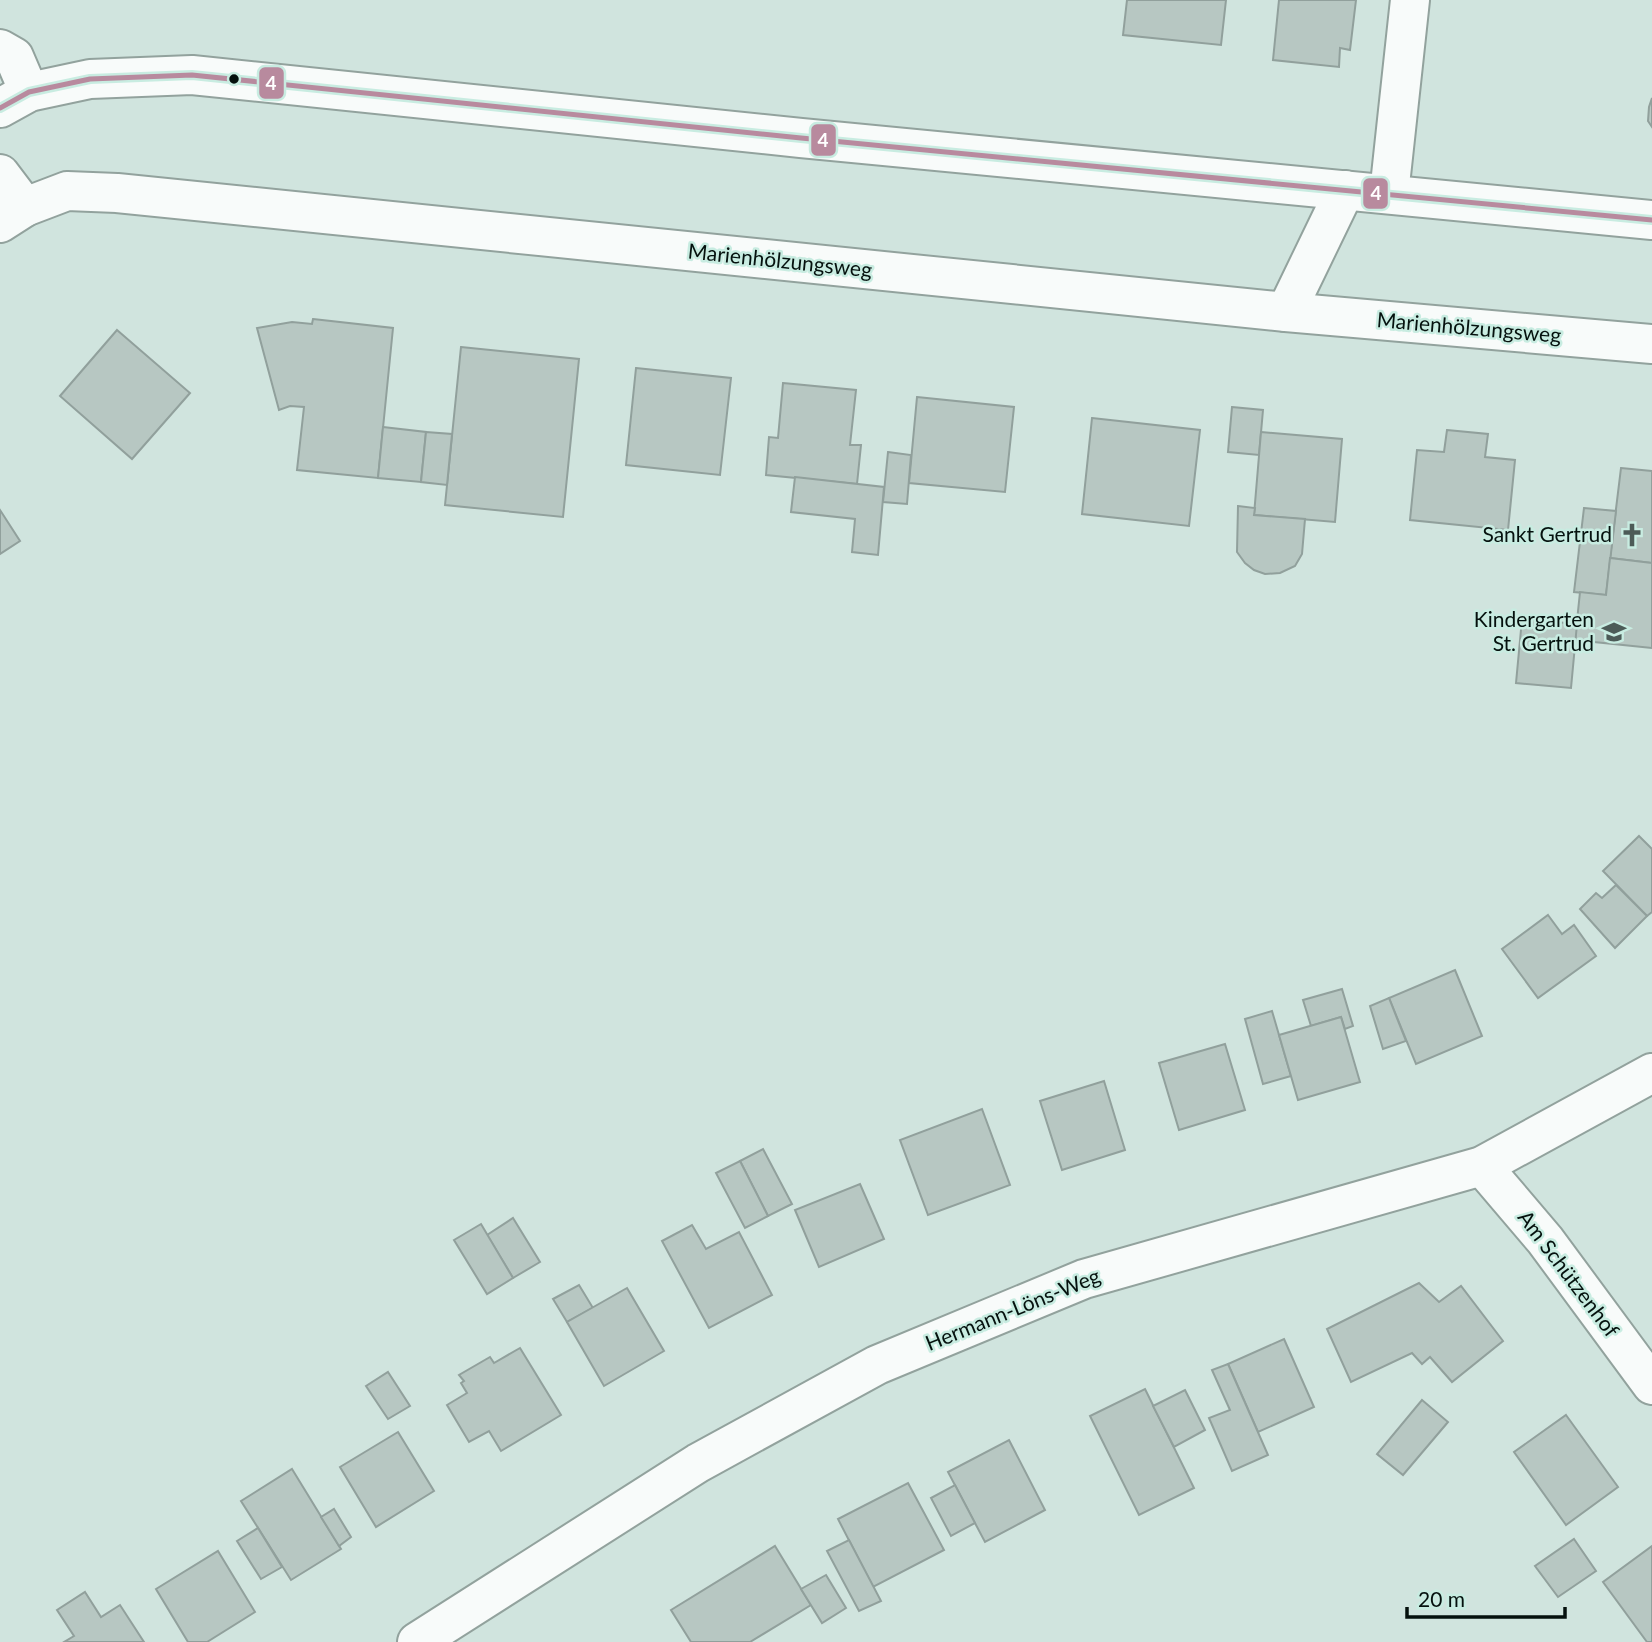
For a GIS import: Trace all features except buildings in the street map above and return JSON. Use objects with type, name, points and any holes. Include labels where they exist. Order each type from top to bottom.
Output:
[{"type":"street","points":[[1389,194],[1410,0]]},
{"type":"street","points":[[0,49],[14,57],[15,100],[90,79],[192,75],[814,140],[1652,220]]},
{"type":"street","name":"Marienhölzungsweg","points":[[0,174],[13,215],[67,191],[117,193],[1286,312],[1652,344]]},
{"type":"street","points":[[1286,312],[1345,190]]},
{"type":"street","name":"Hermann-Löns-Weg","points":[[417,1642],[698,1463],[877,1365],[1084,1279],[1482,1166],[1652,1073]]},
{"type":"street","name":"Am Schützenhof","points":[[1482,1166],[1545,1241],[1652,1385]]},
{"type":"transit line","name":"4","points":[[0,108],[29,92],[90,79],[192,75],[801,138],[1652,220]]},
{"type":"place","name":"Sankt Gertrud","points":[[1632,535]]},
{"type":"place","name":"Kindergarten St. Gertrud","points":[[1614,632]]}]
